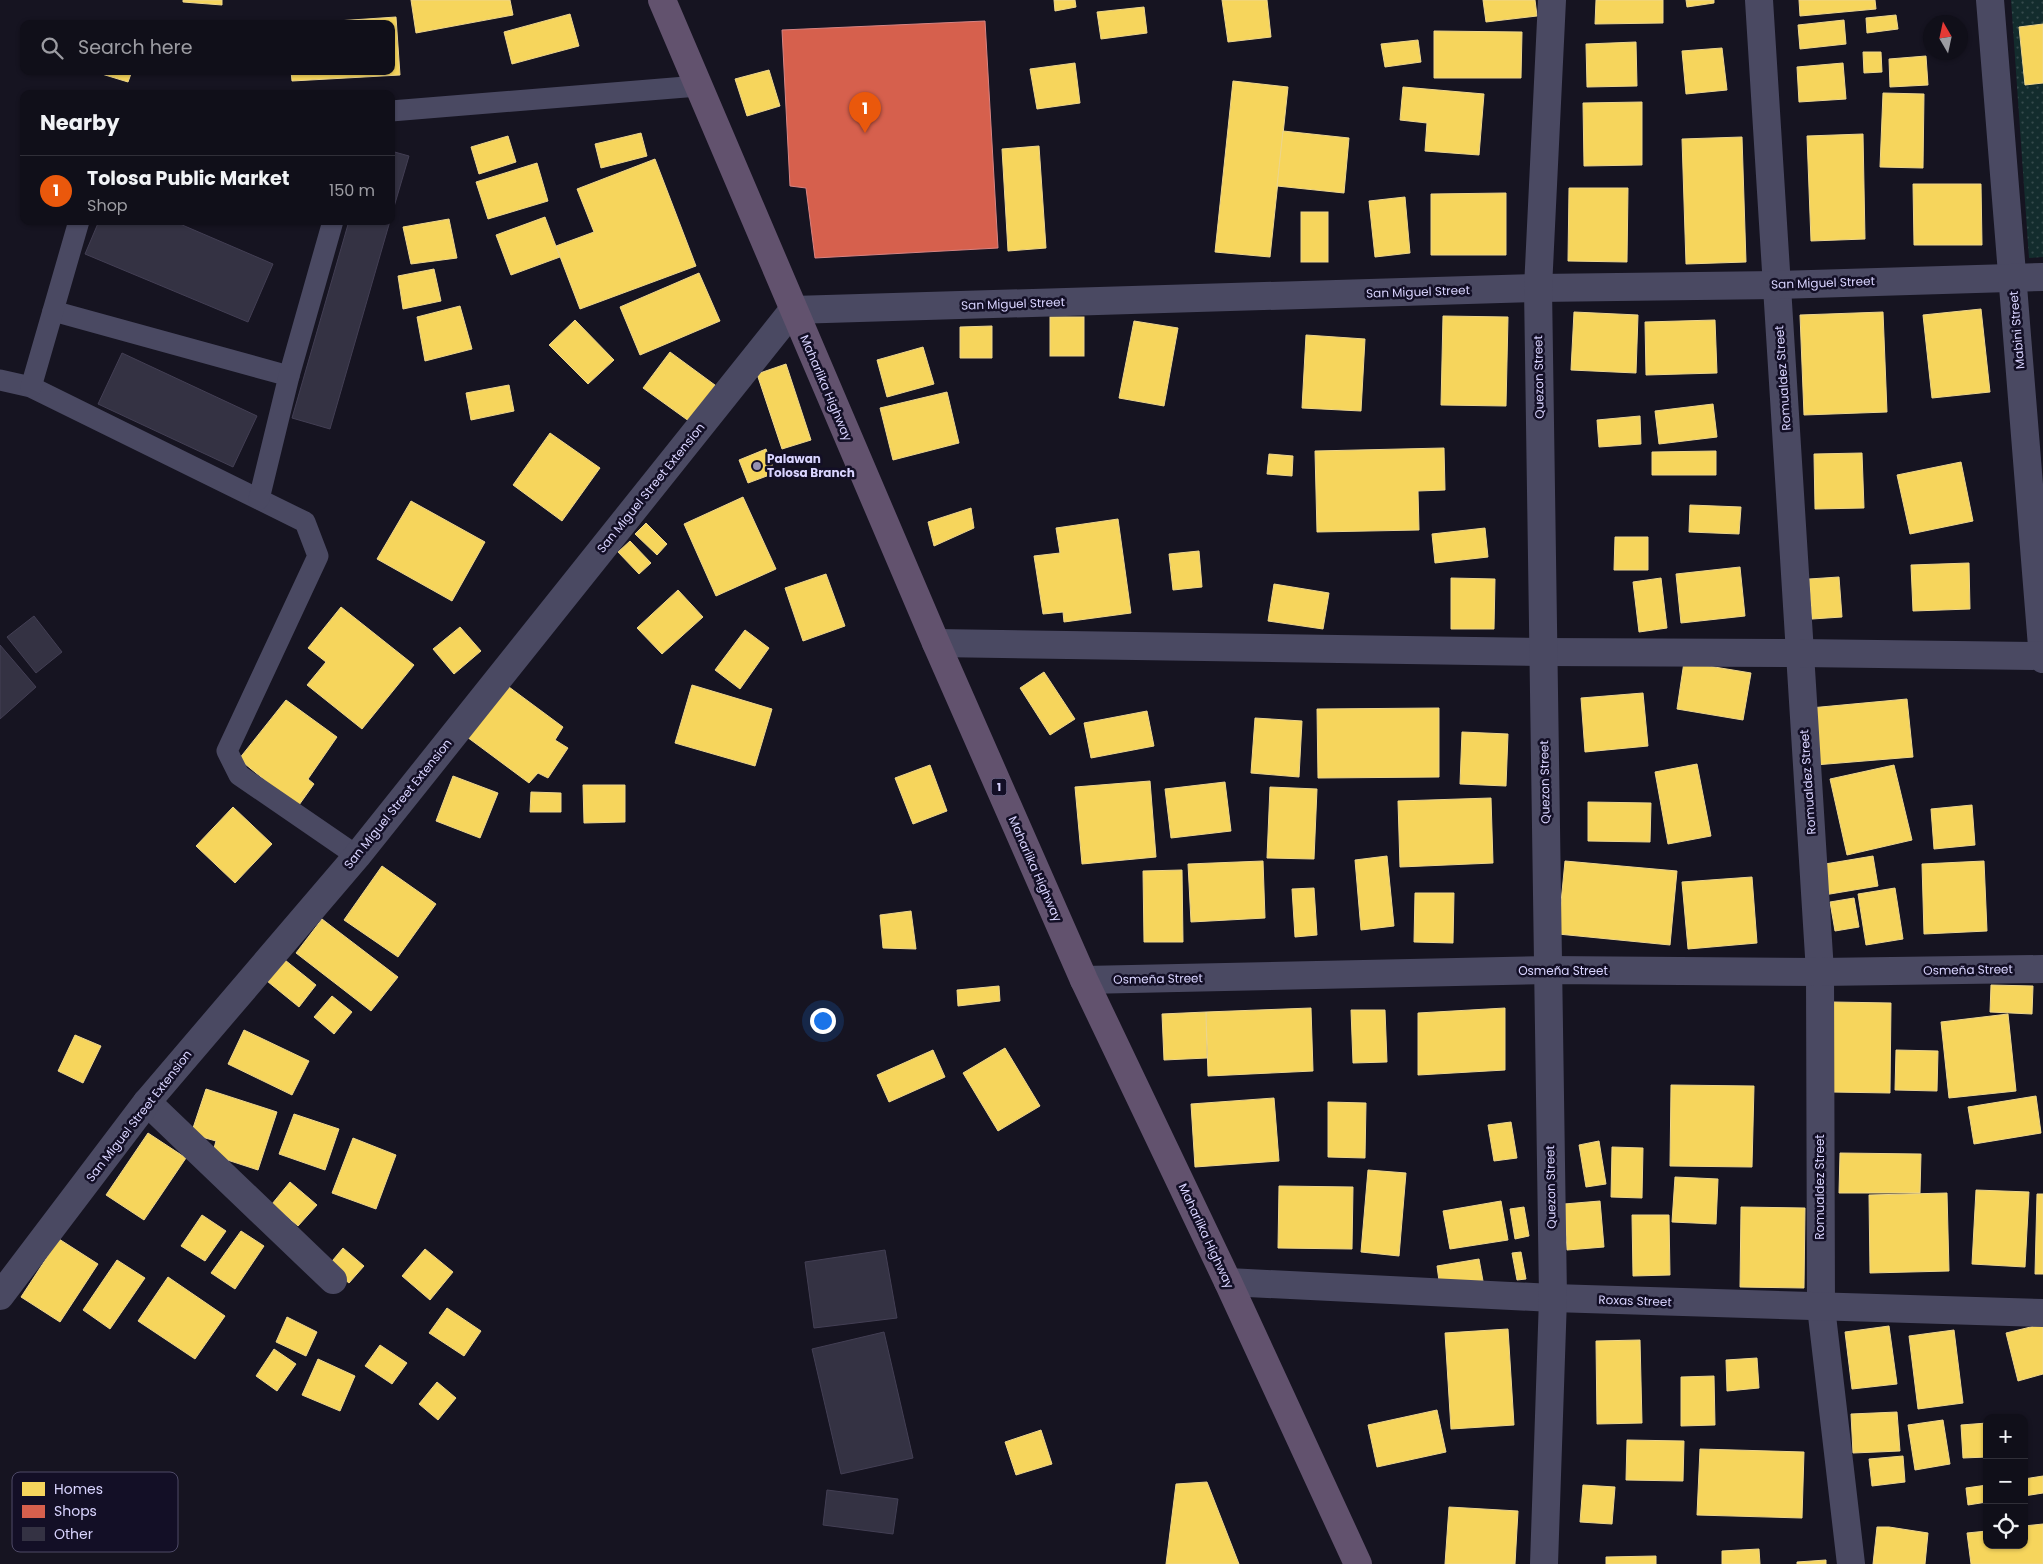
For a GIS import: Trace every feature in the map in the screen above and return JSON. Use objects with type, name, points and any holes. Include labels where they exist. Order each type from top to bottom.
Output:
[{"type":"highway","name":"Maharlika Highway","points":[[662,0],[936,643],[1084,980],[1228,1282],[1358,1564]]},
{"type":"street","name":"Quezon Street","points":[[1544,1564],[1553,1298],[1538,288],[1552,0]]},
{"type":"street","name":"Romualdez Street","points":[[1759,0],[1820,972],[1821,1307],[1851,1564]]},
{"type":"street","name":"Mabini Street","points":[[1990,0],[2043,658]]},
{"type":"street","name":"San Miguel Street","points":[[793,310],[1538,288],[1777,285],[2043,276]]},
{"type":"street","name":"San Miguel Street Extension","points":[[0,1296],[147,1102],[357,856],[793,310]]},
{"type":"street","points":[[936,643],[1543,652],[1800,653],[2043,658]]},
{"type":"street","name":"Osmeña Street","points":[[1084,980],[1548,970],[1820,972],[2043,969]]},
{"type":"street","points":[[147,1102],[333,1280]]},
{"type":"street","name":"Roxas Street","points":[[1228,1282],[1553,1298],[2043,1313]]},
{"type":"lane","points":[[395,111],[698,86]]},
{"type":"lane","points":[[31,386],[78,225]]},
{"type":"lane","points":[[259,499],[289,376],[332,225]]},
{"type":"lane","points":[[53,311],[289,376]]},
{"type":"lane","points":[[0,380],[31,386],[305,522],[318,556],[227,751],[239,776],[357,856]]},
{"type":"green space","points":[[2011,0],[2043,0],[2043,257],[2029,258]]},
{"type":"building: Homes","points":[[183,0],[222,0],[222,5],[183,2]]},
{"type":"building: Homes","points":[[411,0],[510,0],[513,15],[416,33]]},
{"type":"building: Homes","points":[[1054,0],[1075,0],[1076,7],[1055,11]]},
{"type":"building: Homes","points":[[1222,0],[1267,0],[1271,37],[1228,42]]},
{"type":"building: Homes","points":[[1483,0],[1535,0],[1537,16],[1486,22]]},
{"type":"building: Homes","points":[[1596,0],[1663,0],[1663,23],[1595,24]]},
{"type":"building: Homes","points":[[1686,0],[1714,0],[1714,3],[1687,7]]},
{"type":"building: Homes","points":[[1799,0],[1875,0],[1876,9],[1800,16]]},
{"type":"building: Homes","points":[[1144,7],[1147,33],[1101,39],[1097,12]]},
{"type":"building: Homes","points":[[570,14],[579,46],[512,64],[504,32]]},
{"type":"building: Homes","points":[[1896,15],[1898,29],[1867,33],[1866,18]]},
{"type":"building: Homes","points":[[396,17],[400,75],[292,81],[291,75],[395,75],[395,20],[351,20]]},
{"type":"building: Homes","points":[[1844,20],[1846,44],[1800,49],[1798,25]]},
{"type":"building: Homes","points":[[2043,24],[2043,83],[2025,85],[2019,27]]},
{"type":"building: Homes","points":[[1434,31],[1522,32],[1521,78],[1434,78]]},
{"type":"building: Homes","points":[[1418,40],[1421,62],[1385,67],[1381,44]]},
{"type":"building: Homes","points":[[1636,42],[1637,86],[1587,87],[1586,44]]},
{"type":"building: Homes","points":[[1722,48],[1727,90],[1686,94],[1682,51]]},
{"type":"building: Homes","points":[[1863,52],[1881,52],[1882,72],[1864,73]]},
{"type":"building: Homes","points":[[1923,56],[1923,60],[1926,60],[1928,85],[1890,87],[1889,59]]},
{"type":"building: Homes","points":[[1075,63],[1080,103],[1037,109],[1030,69]]},
{"type":"building: Homes","points":[[1843,63],[1846,99],[1799,102],[1797,67]]},
{"type":"building: Homes","points":[[769,70],[780,106],[747,116],[735,79]]},
{"type":"building: Homes","points":[[105,75],[131,75],[128,82]]},
{"type":"building: Homes","points":[[1233,81],[1288,87],[1270,257],[1215,252]]},
{"type":"building: Homes","points":[[1403,87],[1484,94],[1479,155],[1425,151],[1427,123],[1400,120]]},
{"type":"building: Homes","points":[[1883,93],[1924,94],[1923,168],[1880,167]]},
{"type":"building: Homes","points":[[1642,102],[1642,165],[1584,166],[1583,103]]},
{"type":"building: Homes","points":[[1283,131],[1349,138],[1344,193],[1277,186]]},
{"type":"building: Homes","points":[[641,133],[647,156],[601,168],[595,144]]},
{"type":"building: Homes","points":[[1863,134],[1865,239],[1811,241],[1807,136]]},
{"type":"building: Homes","points":[[508,136],[516,162],[479,174],[471,147]]},
{"type":"building: Homes","points":[[1742,137],[1746,262],[1686,264],[1682,139]]},
{"type":"building: Homes","points":[[1039,146],[1046,248],[1008,251],[1002,149]]},
{"type":"building: Homes","points":[[655,159],[696,266],[580,309],[556,246],[594,232],[577,189]]},
{"type":"building: Homes","points":[[537,163],[548,201],[488,219],[476,182]]},
{"type":"building: Homes","points":[[1913,184],[1981,184],[1982,245],[1914,245]]},
{"type":"building: Homes","points":[[1569,188],[1628,188],[1627,262],[1568,261]]},
{"type":"building: Homes","points":[[1506,193],[1506,255],[1431,255],[1431,194]]},
{"type":"building: Homes","points":[[1405,197],[1410,253],[1375,257],[1369,201]]},
{"type":"building: Homes","points":[[1301,212],[1328,212],[1328,262],[1301,262]]},
{"type":"building: Homes","points":[[545,217],[560,257],[511,275],[496,235]]},
{"type":"building: Homes","points":[[449,219],[457,258],[411,264],[403,227]]},
{"type":"building: Homes","points":[[434,269],[441,301],[403,309],[398,276]]},
{"type":"building: Homes","points":[[699,273],[720,321],[640,355],[620,307]]},
{"type":"building: Homes","points":[[460,306],[472,349],[425,361],[417,317]]},
{"type":"building: Homes","points":[[1981,309],[1990,392],[1932,398],[1923,315]]},
{"type":"building: Homes","points":[[1574,312],[1638,315],[1636,373],[1571,370]]},
{"type":"building: Homes","points":[[1883,312],[1887,412],[1804,415],[1800,315]]},
{"type":"building: Homes","points":[[1443,316],[1508,317],[1506,406],[1441,405]]},
{"type":"building: Homes","points":[[1050,317],[1084,317],[1084,356],[1050,356]]},
{"type":"building: Homes","points":[[575,320],[614,360],[588,384],[549,345]]},
{"type":"building: Homes","points":[[1715,320],[1717,373],[1646,375],[1645,322]]},
{"type":"building: Homes","points":[[1134,321],[1178,328],[1164,406],[1119,398]]},
{"type":"building: Homes","points":[[992,326],[992,358],[960,358],[960,327]]},
{"type":"building: Homes","points":[[1306,335],[1365,339],[1361,411],[1302,408]]},
{"type":"building: Homes","points":[[923,347],[934,384],[887,397],[877,360]]},
{"type":"building: Homes","points":[[670,352],[719,388],[693,424],[643,388]]},
{"type":"building: Homes","points":[[786,364],[811,440],[782,449],[757,374]]},
{"type":"building: Homes","points":[[509,385],[514,411],[471,420],[466,393]]},
{"type":"building: Homes","points":[[947,392],[959,443],[893,460],[880,408]]},
{"type":"building: Homes","points":[[1713,404],[1717,437],[1659,444],[1655,411]]},
{"type":"building: Homes","points":[[1640,416],[1641,444],[1599,447],[1597,420]]},
{"type":"building: Homes","points":[[550,433],[600,468],[562,521],[513,485]]},
{"type":"building: Homes","points":[[1444,448],[1445,490],[1418,491],[1419,530],[1317,532],[1315,451]]},
{"type":"building: Homes","name":"Palawan Tolosa Branch","points":[[766,449],[775,473],[748,483],[739,460]]},
{"type":"building: Homes","points":[[1716,451],[1716,475],[1652,475],[1652,452]]},
{"type":"building: Homes","points":[[1862,453],[1864,508],[1815,509],[1814,454]]},
{"type":"building: Homes","points":[[1269,454],[1293,456],[1292,476],[1267,474]]},
{"type":"building: Homes","points":[[1961,462],[1973,521],[1910,534],[1897,475]]},
{"type":"building: Homes","points":[[743,497],[776,569],[716,596],[684,524]]},
{"type":"building: Homes","points":[[411,501],[485,542],[452,601],[377,559]]},
{"type":"building: Homes","points":[[1690,505],[1741,507],[1739,534],[1689,532]]},
{"type":"building: Homes","points":[[971,508],[974,528],[934,546],[928,522]]},
{"type":"building: Homes","points":[[1118,519],[1131,613],[1064,622],[1063,612],[1043,614],[1034,556],[1060,553],[1056,528]]},
{"type":"building: Homes","points":[[646,523],[667,544],[657,555],[635,534]]},
{"type":"building: Homes","points":[[1485,528],[1488,557],[1435,563],[1432,534]]},
{"type":"building: Homes","points":[[1615,537],[1648,537],[1648,570],[1614,570]]},
{"type":"building: Homes","points":[[630,541],[651,563],[639,574],[618,552]]},
{"type":"building: Homes","points":[[1199,551],[1202,587],[1173,590],[1169,554]]},
{"type":"building: Homes","points":[[1969,563],[1970,609],[1913,611],[1911,565]]},
{"type":"building: Homes","points":[[1740,567],[1745,616],[1681,623],[1676,574]]},
{"type":"building: Homes","points":[[826,574],[845,626],[803,641],[785,588]]},
{"type":"building: Homes","points":[[1839,577],[1842,617],[1812,619],[1809,579]]},
{"type":"building: Homes","points":[[1451,578],[1495,579],[1494,629],[1451,629]]},
{"type":"building: Homes","points":[[1661,578],[1667,628],[1639,632],[1633,582]]},
{"type":"building: Homes","points":[[1274,584],[1329,593],[1323,629],[1268,621]]},
{"type":"building: Homes","points":[[678,590],[703,617],[662,654],[637,628]]},
{"type":"building: Homes","points":[[341,607],[414,665],[362,729],[307,685],[326,662],[308,648]]},
{"type":"building: Homes","points":[[460,627],[481,651],[454,674],[433,649]]},
{"type":"building: Homes","points":[[745,630],[769,648],[740,689],[715,670]]},
{"type":"building: Homes","points":[[1684,662],[1751,673],[1743,720],[1677,709]]},
{"type":"building: Homes","points":[[1044,672],[1075,719],[1050,735],[1020,688]]},
{"type":"building: Homes","points":[[692,685],[772,709],[755,766],[675,743]]},
{"type":"building: Homes","points":[[509,687],[563,727],[555,740],[568,748],[548,778],[538,773],[529,783],[467,737]]},
{"type":"building: Homes","points":[[1643,693],[1648,746],[1585,752],[1581,698]]},
{"type":"building: Homes","points":[[1907,699],[1913,757],[1815,765],[1810,708]]},
{"type":"building: Homes","points":[[286,700],[337,737],[308,779],[314,784],[299,805],[288,799],[239,759]]},
{"type":"building: Homes","points":[[1439,708],[1439,777],[1318,778],[1317,709]]},
{"type":"building: Homes","points":[[1147,711],[1154,746],[1091,758],[1084,723]]},
{"type":"building: Homes","points":[[1255,718],[1302,721],[1299,777],[1251,773]]},
{"type":"building: Homes","points":[[1462,732],[1508,734],[1506,786],[1460,784]]},
{"type":"building: Homes","points":[[1697,764],[1711,836],[1668,844],[1655,772]]},
{"type":"building: Homes","points":[[930,765],[947,811],[913,824],[895,778]]},
{"type":"building: Homes","points":[[1894,765],[1912,840],[1847,855],[1830,779]]},
{"type":"building: Homes","points":[[453,776],[498,793],[480,838],[436,821]]},
{"type":"building: Homes","points":[[1150,781],[1156,857],[1082,864],[1075,787]]},
{"type":"building: Homes","points":[[1225,782],[1231,831],[1171,838],[1165,789]]},
{"type":"building: Homes","points":[[583,785],[625,785],[625,822],[584,823]]},
{"type":"building: Homes","points":[[1270,787],[1317,789],[1314,859],[1267,858]]},
{"type":"building: Homes","points":[[531,792],[561,793],[561,812],[530,812]]},
{"type":"building: Homes","points":[[1491,798],[1493,863],[1400,867],[1398,801]]},
{"type":"building: Homes","points":[[1588,802],[1651,803],[1650,842],[1588,841]]},
{"type":"building: Homes","points":[[1972,805],[1975,845],[1934,849],[1931,809]]},
{"type":"building: Homes","points":[[233,807],[272,844],[235,883],[196,846]]},
{"type":"building: Homes","points":[[1387,856],[1394,926],[1361,930],[1355,860]]},
{"type":"building: Homes","points":[[1873,856],[1878,886],[1824,895],[1819,865]]},
{"type":"building: Homes","points":[[1263,861],[1265,918],[1191,922],[1188,864]]},
{"type":"building: Homes","points":[[1565,861],[1677,871],[1670,945],[1558,934]]},
{"type":"building: Homes","points":[[1984,861],[1987,931],[1924,934],[1922,864]]},
{"type":"building: Homes","points":[[382,866],[436,904],[398,957],[344,920]]},
{"type":"building: Homes","points":[[1182,870],[1183,942],[1144,942],[1143,871]]},
{"type":"building: Homes","points":[[1752,877],[1757,943],[1688,949],[1682,882]]},
{"type":"building: Homes","points":[[1314,888],[1317,935],[1295,937],[1292,889]]},
{"type":"building: Homes","points":[[1895,888],[1903,939],[1866,945],[1858,894]]},
{"type":"building: Homes","points":[[1415,893],[1454,893],[1453,943],[1414,942]]},
{"type":"building: Homes","points":[[1854,898],[1859,927],[1835,931],[1830,902]]},
{"type":"building: Homes","points":[[911,911],[916,949],[883,948],[880,915]]},
{"type":"building: Homes","points":[[322,919],[398,977],[371,1011],[296,953]]},
{"type":"building: Homes","points":[[285,960],[316,985],[299,1007],[267,981]]},
{"type":"building: Homes","points":[[1991,985],[2033,986],[2032,1014],[1990,1012]]},
{"type":"building: Homes","points":[[999,986],[1000,1001],[958,1006],[957,990]]},
{"type":"building: Homes","points":[[332,996],[352,1012],[334,1034],[314,1017]]},
{"type":"building: Homes","points":[[1833,1002],[1891,1003],[1890,1093],[1831,1092]]},
{"type":"building: Homes","points":[[1311,1008],[1313,1071],[1208,1076],[1206,1012]]},
{"type":"building: Homes","points":[[1505,1008],[1505,1070],[1418,1075],[1418,1013]]},
{"type":"building: Homes","points":[[1351,1010],[1385,1010],[1387,1062],[1353,1063]]},
{"type":"building: Homes","points":[[1206,1012],[1207,1058],[1164,1060],[1162,1014]]},
{"type":"building: Homes","points":[[2008,1014],[2016,1091],[1949,1098],[1941,1022]]},
{"type":"building: Homes","points":[[244,1030],[309,1061],[292,1095],[228,1064]]},
{"type":"building: Homes","points":[[75,1035],[101,1046],[83,1083],[58,1071]]},
{"type":"building: Homes","points":[[1005,1048],[1040,1106],[998,1131],[963,1073]]},
{"type":"building: Homes","points":[[933,1050],[945,1077],[889,1102],[877,1075]]},
{"type":"building: Homes","points":[[1896,1050],[1938,1051],[1937,1091],[1895,1090]]},
{"type":"building: Homes","points":[[1671,1085],[1754,1086],[1752,1167],[1670,1166]]},
{"type":"building: Homes","points":[[206,1089],[277,1112],[258,1170],[212,1155],[216,1141],[191,1134]]},
{"type":"building: Homes","points":[[2036,1096],[2041,1133],[1974,1144],[1968,1107]]},
{"type":"building: Homes","points":[[1274,1098],[1279,1161],[1195,1167],[1191,1104]]},
{"type":"building: Homes","points":[[1328,1102],[1366,1103],[1365,1158],[1328,1157]]},
{"type":"building: Homes","points":[[294,1114],[339,1129],[325,1170],[279,1154]]},
{"type":"building: Homes","points":[[1511,1122],[1517,1158],[1494,1161],[1488,1125]]},
{"type":"building: Homes","points":[[148,1133],[186,1158],[144,1220],[106,1195]]},
{"type":"building: Homes","points":[[353,1138],[396,1155],[376,1209],[332,1193]]},
{"type":"building: Homes","points":[[1599,1141],[1606,1184],[1586,1187],[1579,1145]]},
{"type":"building: Homes","points":[[1612,1147],[1643,1148],[1642,1198],[1611,1197]]},
{"type":"building: Homes","points":[[1840,1153],[1921,1154],[1920,1193],[1839,1193]]},
{"type":"building: Homes","points":[[1368,1170],[1406,1173],[1399,1256],[1361,1252]]},
{"type":"building: Homes","points":[[1675,1177],[1718,1179],[1716,1224],[1672,1222]]},
{"type":"building: Homes","points":[[290,1182],[317,1205],[298,1226],[272,1204]]},
{"type":"building: Homes","points":[[1279,1186],[1353,1187],[1352,1249],[1278,1248]]},
{"type":"building: Homes","points":[[1976,1190],[2029,1192],[2025,1267],[1972,1264]]},
{"type":"building: Homes","points":[[1947,1193],[1949,1271],[1870,1273],[1869,1195]]},
{"type":"building: Homes","points":[[2037,1194],[2043,1194],[2043,1274],[2035,1274]]},
{"type":"building: Homes","points":[[1501,1201],[1508,1240],[1450,1249],[1443,1211]]},
{"type":"building: Homes","points":[[1600,1201],[1604,1247],[1567,1250],[1564,1204]]},
{"type":"building: Homes","points":[[1524,1207],[1529,1236],[1515,1239],[1510,1209]]},
{"type":"building: Homes","points":[[1741,1207],[1805,1208],[1804,1288],[1740,1287]]},
{"type":"building: Homes","points":[[202,1215],[226,1231],[205,1261],[181,1246]]},
{"type":"building: Homes","points":[[1632,1215],[1669,1215],[1670,1275],[1633,1276]]},
{"type":"building: Homes","points":[[241,1231],[264,1246],[235,1289],[211,1273]]},
{"type":"building: Homes","points":[[59,1239],[98,1264],[60,1322],[21,1297]]},
{"type":"building: Homes","points":[[343,1248],[364,1266],[349,1283],[328,1266]]},
{"type":"building: Homes","points":[[425,1249],[453,1272],[430,1300],[402,1276]]},
{"type":"building: Homes","points":[[1521,1252],[1526,1279],[1517,1280],[1512,1253]]},
{"type":"building: Homes","points":[[1479,1259],[1483,1281],[1440,1288],[1437,1266]]},
{"type":"building: Homes","points":[[117,1260],[145,1278],[110,1329],[83,1310]]},
{"type":"building: Homes","points":[[168,1277],[225,1316],[195,1359],[138,1321]]},
{"type":"building: Homes","points":[[447,1308],[481,1331],[464,1356],[429,1333]]},
{"type":"building: Homes","points":[[287,1317],[317,1332],[306,1356],[276,1342]]},
{"type":"building: Homes","points":[[2043,1324],[2043,1374],[2018,1381],[2006,1333]]},
{"type":"building: Homes","points":[[1889,1326],[1897,1384],[1852,1389],[1845,1332]]},
{"type":"building: Homes","points":[[1508,1329],[1514,1425],[1451,1429],[1445,1333]]},
{"type":"building: Homes","points":[[1954,1330],[1963,1403],[1918,1409],[1909,1336]]},
{"type":"building: Homes","points":[[1640,1340],[1642,1423],[1597,1424],[1596,1341]]},
{"type":"building: Homes","points":[[380,1345],[407,1363],[392,1384],[365,1366]]},
{"type":"building: Homes","points":[[274,1349],[296,1364],[277,1391],[256,1376]]},
{"type":"building: Homes","points":[[1757,1358],[1759,1388],[1727,1391],[1726,1360]]},
{"type":"building: Homes","points":[[318,1359],[355,1376],[340,1411],[302,1395]]},
{"type":"building: Homes","points":[[1714,1376],[1715,1425],[1681,1426],[1681,1377]]},
{"type":"building: Homes","points":[[437,1382],[456,1398],[438,1420],[419,1404]]},
{"type":"building: Homes","points":[[1437,1410],[1446,1452],[1377,1467],[1368,1425]]},
{"type":"building: Homes","points":[[1897,1412],[1900,1451],[1853,1453],[1851,1414]]},
{"type":"building: Homes","points":[[1943,1420],[1950,1464],[1915,1470],[1908,1425]]},
{"type":"building: Homes","points":[[1983,1423],[1983,1457],[1963,1458],[1961,1425]]},
{"type":"building: Homes","points":[[1041,1430],[1052,1464],[1016,1475],[1005,1442]]},
{"type":"building: Homes","points":[[1627,1440],[1684,1441],[1683,1481],[1626,1480]]},
{"type":"building: Homes","points":[[1700,1449],[1804,1452],[1802,1518],[1697,1515]]},
{"type":"building: Homes","points":[[1903,1456],[1905,1482],[1872,1486],[1869,1459]]},
{"type":"building: Homes","points":[[2043,1476],[2043,1493],[2028,1495],[2028,1478]]},
{"type":"building: Homes","points":[[1207,1482],[1239,1564],[1166,1564],[1176,1484]]},
{"type":"building: Homes","points":[[1583,1485],[1615,1487],[1612,1524],[1580,1522]]},
{"type":"building: Homes","points":[[1983,1486],[1983,1503],[1968,1505],[1966,1488]]},
{"type":"building: Homes","points":[[1449,1507],[1518,1511],[1515,1564],[1445,1564]]},
{"type":"building: Homes","points":[[2043,1524],[2043,1564],[1971,1564],[1967,1533],[1983,1531],[1983,1549],[2028,1549],[2028,1526]]},
{"type":"building: Homes","points":[[1877,1527],[1928,1533],[1925,1564],[1873,1564]]},
{"type":"building: Homes","points":[[1759,1549],[1760,1564],[1722,1564],[1722,1551]]},
{"type":"building: Homes","points":[[1656,1556],[1656,1564],[1606,1564],[1606,1557]]},
{"type":"building: Homes","points":[[1826,1560],[1826,1564],[1797,1564],[1797,1562]]},
{"type":"building: Shops","points":[[985,21],[998,248],[815,258],[806,188],[790,186],[782,30]]},
{"type":"building: Other","points":[[395,152],[409,156],[395,203]]},
{"type":"building: Other","points":[[97,225],[182,225],[273,264],[248,322],[85,254]]},
{"type":"building: Other","points":[[348,225],[389,225],[330,429],[292,418]]},
{"type":"building: Other","points":[[122,353],[257,416],[233,467],[98,404]]},
{"type":"building: Other","points":[[34,616],[62,652],[36,673],[7,637]]},
{"type":"building: Other","points":[[0,645],[36,687],[0,719]]},
{"type":"building: Other","points":[[885,1250],[897,1318],[814,1328],[805,1262]]},
{"type":"building: Other","points":[[884,1332],[913,1458],[841,1474],[812,1349]]},
{"type":"building: Other","points":[[827,1490],[898,1499],[893,1534],[823,1525]]},
{"type":"place","name":"Tolosa Public Market","points":[[865,133]]},
{"type":"place","name":"Palawan Tolosa Branch","points":[[757,466]]}]
